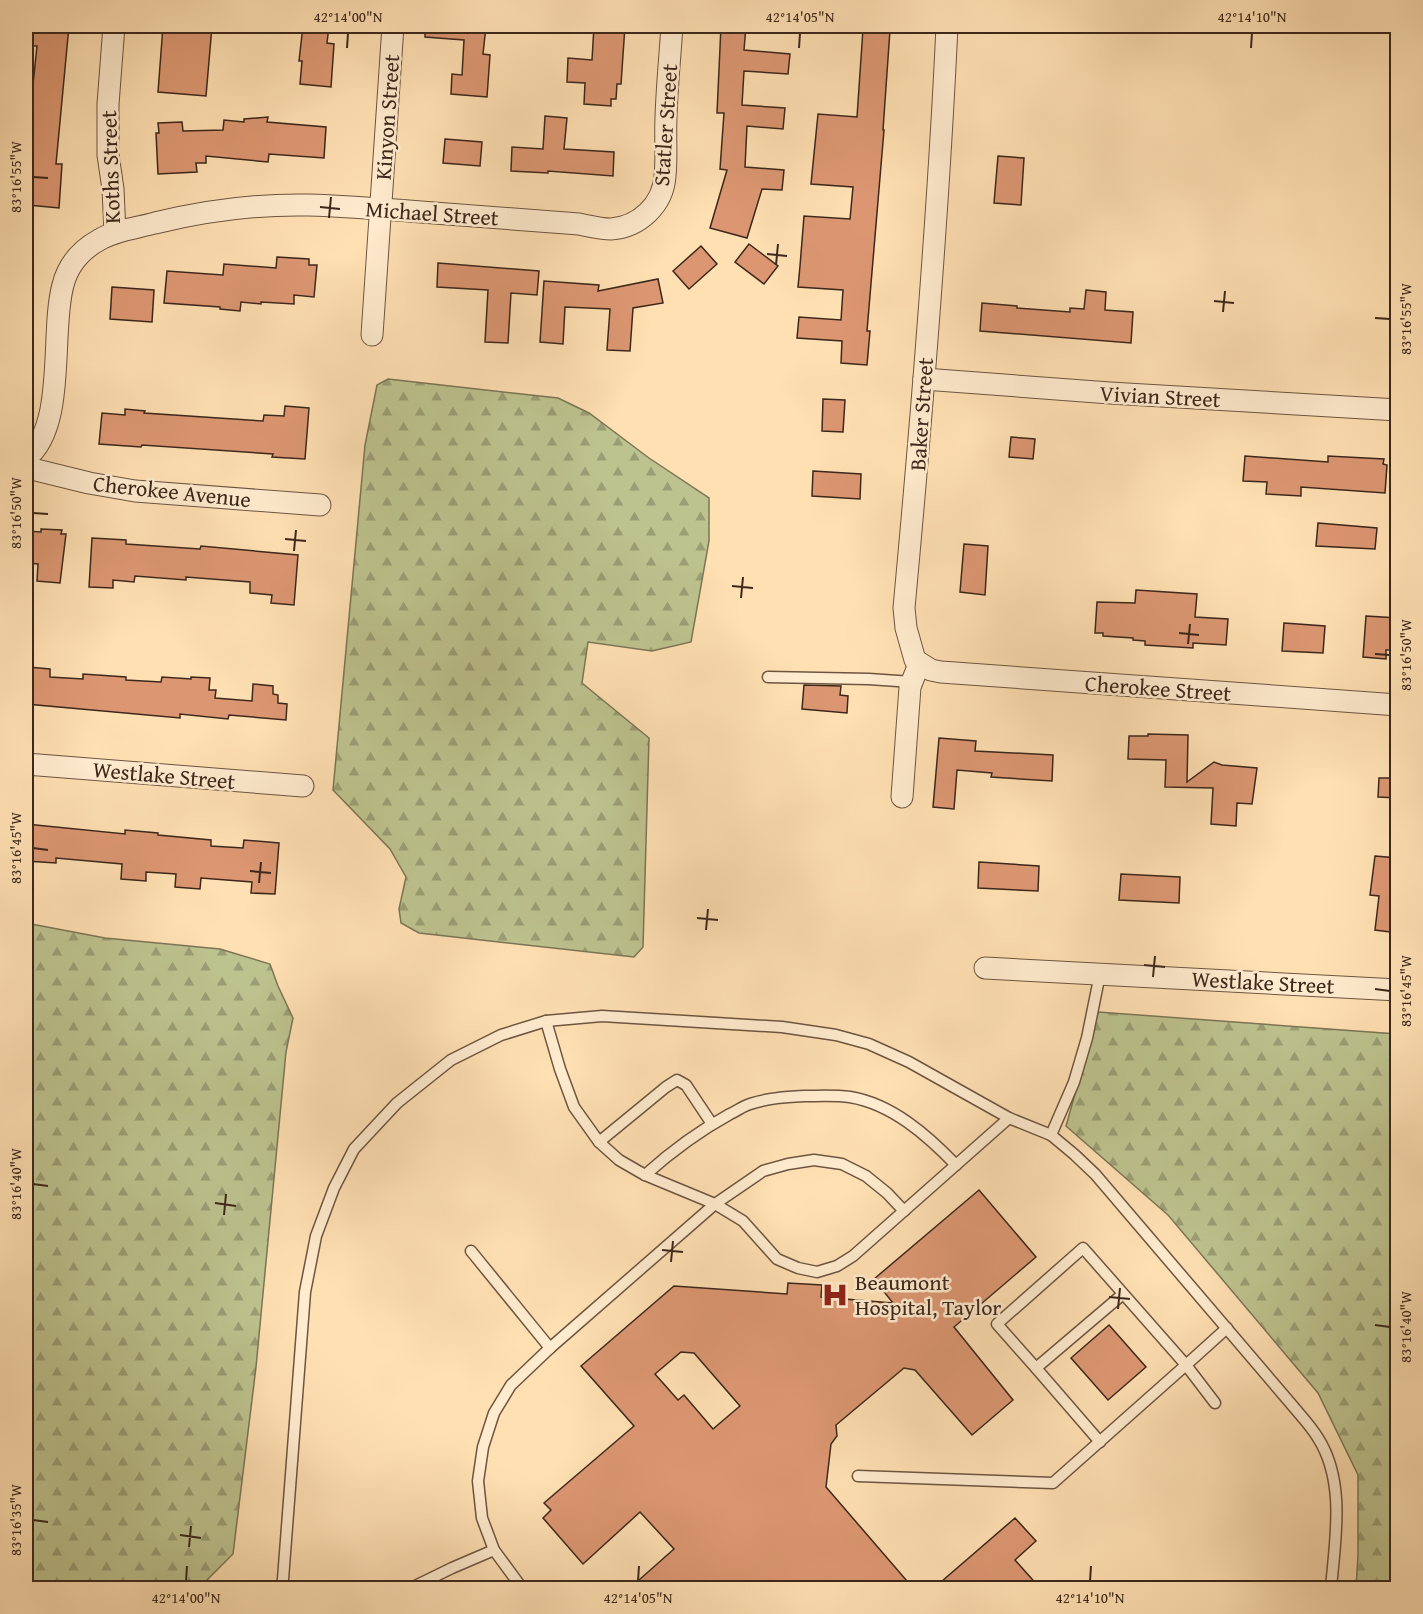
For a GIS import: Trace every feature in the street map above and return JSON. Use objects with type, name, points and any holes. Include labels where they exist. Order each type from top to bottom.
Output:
[{"type":"street","name":"Koths Street","points":[[26,458],[33,452],[42,437],[53,395],[60,296],[66,275],[85,249],[115,233],[108,155],[108,104],[114,26]]},
{"type":"street","name":"Kinyon Street","points":[[372,334],[393,26]]},
{"type":"street","name":"Statler Street","points":[[642,218],[658,201],[665,177],[672,26]]},
{"type":"street","name":"Baker Street","points":[[902,797],[910,687],[916,673],[904,608],[924,380],[942,131],[947,26]]},
{"type":"street","name":"Michael Street","points":[[115,233],[177,218],[247,207],[306,205],[579,224],[609,229],[624,227],[642,218]]},
{"type":"street","name":"Vivian Street","points":[[924,380],[1398,410]]},
{"type":"street","name":"Cherokee Avenue","points":[[26,469],[135,491],[320,505]]},
{"type":"street","name":"Cherokee Street","points":[[916,673],[931,670],[1398,705]]},
{"type":"street","name":"Westlake Street","points":[[26,764],[303,786]]},
{"type":"street","name":"Westlake Street","points":[[985,968],[1398,990]]},
{"type":"lane","points":[[768,677],[869,679],[916,673]]},
{"type":"lane","points":[[1051,1135],[1074,1083],[1087,1038],[1100,974]]},
{"type":"lane","points":[[281,1588],[305,1292],[316,1236],[334,1188],[354,1149],[397,1103],[451,1060],[501,1035],[546,1021],[602,1016],[782,1027],[836,1035],[869,1044],[909,1062],[1009,1118],[1051,1135],[1095,1174],[1293,1405],[1319,1439],[1333,1471],[1337,1511],[1331,1588]]},
{"type":"lane","points":[[546,1021],[574,1107],[599,1142],[619,1160],[645,1175],[715,1204],[743,1221],[777,1259],[798,1268],[817,1272],[837,1266],[853,1256],[1009,1118]]},
{"type":"lane","points":[[599,1142],[676,1080],[686,1085],[712,1124]]},
{"type":"lane","points":[[645,1175],[678,1146],[712,1124],[749,1104],[779,1097],[851,1097],[882,1107],[912,1125],[938,1146],[956,1165]]},
{"type":"lane","points":[[522,1588],[494,1550],[482,1518],[478,1481],[483,1447],[494,1413],[511,1385],[715,1204],[763,1171],[814,1160],[842,1164],[866,1176],[887,1193],[903,1211]]},
{"type":"lane","points":[[1100,1442],[997,1324],[1083,1248],[1186,1365],[1215,1403]]},
{"type":"lane","points":[[471,1251],[550,1348]]},
{"type":"lane","points":[[1036,1368],[1123,1294]]},
{"type":"lane","points":[[858,1476],[1053,1483],[1227,1328]]},
{"type":"lane","points":[[411,1588],[494,1550]]},
{"type":"green space","points":[[388,379],[558,398],[589,413],[649,458],[709,498],[709,541],[691,642],[652,651],[588,642],[582,683],[649,738],[643,947],[634,957],[419,933],[401,923],[399,909],[406,877],[390,849],[333,790],[365,445],[377,385]]},
{"type":"green space","points":[[26,923],[105,938],[220,949],[270,964],[293,1018],[286,1052],[256,1367],[233,1554],[200,1588],[26,1588]]},
{"type":"green space","points":[[1098,1012],[1397,1034],[1397,1588],[1356,1588],[1358,1475],[1318,1393],[1168,1215],[1066,1126]]},
{"type":"building","points":[[28,26],[69,26],[56,164],[62,164],[59,208],[28,205],[32,153],[26,152],[37,46],[26,46]]},
{"type":"building","points":[[163,26],[212,26],[206,96],[158,92]]},
{"type":"building","points":[[303,26],[329,26],[327,43],[334,44],[331,87],[300,84],[302,61],[299,61]]},
{"type":"building","points":[[425,26],[486,26],[483,54],[490,55],[487,97],[451,94],[452,74],[462,75],[464,40],[425,37]]},
{"type":"building","points":[[594,26],[625,26],[621,84],[617,84],[616,99],[611,99],[611,106],[584,104],[585,83],[567,82],[568,58],[592,60]]},
{"type":"building","points":[[721,26],[746,26],[744,50],[790,54],[788,74],[744,71],[742,105],[785,108],[783,129],[747,126],[745,167],[784,170],[782,190],[762,189],[747,238],[710,228],[727,170],[720,169],[724,113],[717,113]]},
{"type":"building","points":[[863,29],[890,30],[867,331],[870,331],[867,365],[841,363],[842,341],[797,338],[799,317],[841,320],[843,290],[798,287],[804,216],[850,219],[853,187],[811,184],[818,114],[857,117]]},
{"type":"building","points":[[545,116],[567,118],[564,149],[614,152],[613,176],[548,171],[548,173],[511,171],[512,147],[543,149]]},
{"type":"building","points":[[268,117],[267,122],[326,127],[324,158],[269,154],[268,162],[206,156],[206,163],[196,163],[197,172],[158,174],[156,133],[159,133],[158,123],[182,122],[183,131],[223,130],[224,120],[244,122],[244,119]]},
{"type":"building","points":[[445,139],[482,142],[480,166],[443,163]]},
{"type":"building","points":[[998,156],[1024,158],[1021,205],[994,203]]},
{"type":"building","points":[[749,244],[778,266],[764,284],[735,262]]},
{"type":"building","points":[[701,246],[717,264],[689,289],[673,271]]},
{"type":"building","points":[[277,257],[309,259],[309,265],[317,265],[314,297],[294,295],[294,304],[241,302],[240,311],[220,309],[220,307],[164,303],[167,271],[223,275],[224,264],[276,268]]},
{"type":"building","points":[[438,263],[539,271],[537,295],[511,293],[508,343],[485,342],[488,290],[437,287]]},
{"type":"building","points":[[658,279],[663,303],[633,308],[630,351],[607,350],[610,309],[565,307],[563,344],[540,342],[544,281],[599,285],[598,291]]},
{"type":"building","points":[[112,287],[154,290],[152,322],[110,319]]},
{"type":"building","points":[[1086,290],[1106,292],[1105,310],[1133,312],[1131,343],[980,331],[982,303],[1070,312],[1070,308],[1084,309]]},
{"type":"building","points":[[823,399],[845,400],[843,432],[822,431]]},
{"type":"building","points":[[285,406],[309,408],[305,459],[272,457],[273,454],[99,444],[102,413],[125,415],[125,409],[145,411],[144,413],[263,421],[264,415],[284,416]]},
{"type":"building","points":[[1011,437],[1035,439],[1033,459],[1009,457]]},
{"type":"building","points":[[1245,456],[1328,462],[1328,456],[1384,459],[1383,464],[1387,465],[1385,493],[1301,487],[1301,496],[1266,494],[1267,482],[1243,481]]},
{"type":"building","points":[[813,471],[861,474],[860,499],[812,496]]},
{"type":"building","points":[[1318,523],[1377,528],[1375,549],[1316,546]]},
{"type":"building","points":[[41,529],[62,530],[61,534],[66,534],[60,583],[37,581],[38,564],[26,563],[26,531],[41,532]]},
{"type":"building","points":[[92,538],[126,540],[126,544],[200,549],[201,546],[298,555],[294,605],[271,603],[272,595],[250,593],[250,582],[135,576],[134,582],[113,580],[113,588],[89,587]]},
{"type":"building","points":[[964,544],[988,546],[985,595],[960,592]]},
{"type":"building","points":[[1136,590],[1197,594],[1195,617],[1228,619],[1226,645],[1193,643],[1193,648],[1145,645],[1145,641],[1133,640],[1133,638],[1103,636],[1103,633],[1095,633],[1097,602],[1135,603]]},
{"type":"building","points":[[1366,616],[1398,618],[1397,650],[1386,650],[1386,659],[1363,657]]},
{"type":"building","points":[[1284,623],[1325,626],[1323,653],[1282,651]]},
{"type":"building","points":[[28,667],[50,669],[50,677],[83,679],[83,674],[161,682],[162,677],[210,678],[209,690],[216,690],[215,698],[252,701],[253,684],[273,686],[273,694],[278,695],[278,703],[287,704],[286,720],[229,715],[228,719],[180,714],[180,718],[26,704]]},
{"type":"building","points":[[804,685],[841,686],[840,695],[848,696],[847,713],[802,709]]},
{"type":"building","points":[[1148,734],[1188,735],[1187,782],[1214,762],[1222,765],[1257,768],[1252,804],[1237,803],[1236,826],[1211,824],[1213,788],[1165,787],[1166,760],[1128,759],[1129,736],[1148,736]]},
{"type":"building","points":[[939,738],[976,741],[975,751],[1053,755],[1052,781],[991,777],[992,773],[957,770],[954,809],[933,807]]},
{"type":"building","points":[[1379,778],[1398,778],[1398,798],[1378,797]]},
{"type":"building","points":[[26,824],[125,834],[125,830],[158,833],[158,835],[211,840],[211,846],[243,848],[244,840],[279,843],[275,894],[251,893],[252,882],[201,878],[200,889],[175,887],[176,874],[146,872],[146,881],[121,879],[122,864],[56,858],[56,863],[26,861]]},
{"type":"building","points":[[1375,856],[1398,858],[1398,933],[1375,930],[1379,896],[1370,895]]},
{"type":"building","points":[[979,862],[1039,866],[1038,891],[978,888]]},
{"type":"building","points":[[1121,874],[1180,877],[1179,903],[1119,900]]},
{"type":"building","points":[[979,1190],[1036,1257],[954,1327],[1013,1400],[972,1435],[915,1370],[904,1368],[836,1425],[837,1436],[831,1444],[826,1487],[913,1588],[630,1588],[674,1549],[640,1512],[583,1564],[543,1518],[551,1510],[544,1503],[634,1426],[581,1366],[674,1286],[787,1294],[788,1283],[822,1285],[821,1297],[893,1303],[874,1279]],"holes":[[[681,1352],[694,1353],[740,1406],[713,1429],[684,1395],[678,1400],[655,1374]]]},
{"type":"building","points":[[1109,1325],[1146,1367],[1108,1400],[1071,1358]]},
{"type":"building","points":[[1015,1518],[1036,1541],[1015,1560],[1040,1588],[934,1588]]},
{"type":"place","name":"Beaumont Hospital, Taylor","points":[[835,1295]]}]
